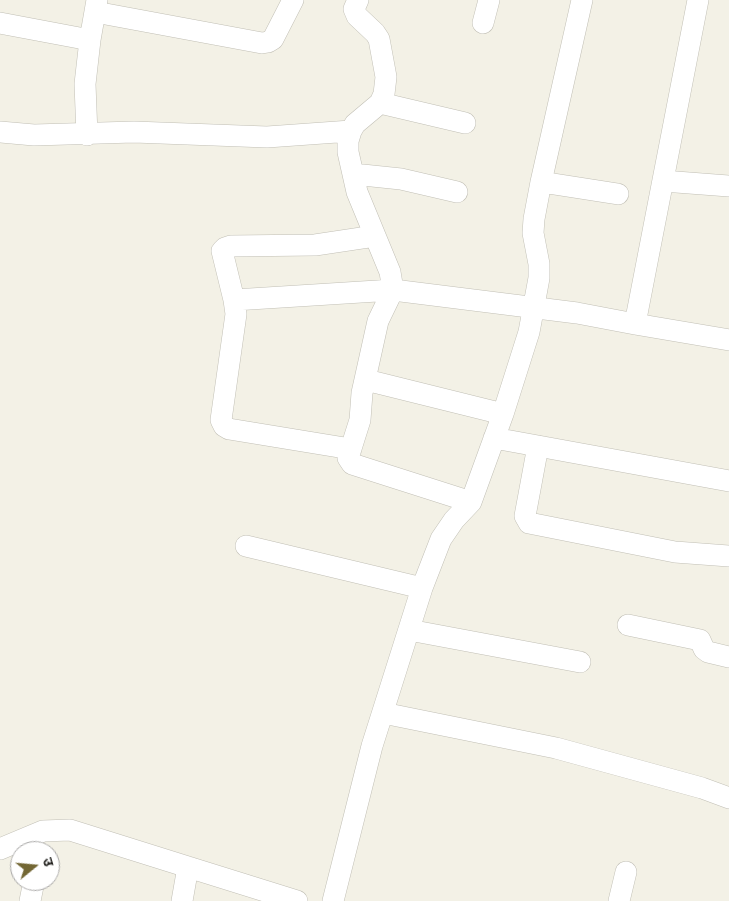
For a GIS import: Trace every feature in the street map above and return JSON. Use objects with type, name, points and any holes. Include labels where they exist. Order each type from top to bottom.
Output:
[{"type":"street","points":[[86,135],[85,84],[96,6],[262,43],[268,42],[273,38],[293,0]]},
{"type":"street","points":[[358,0],[354,9],[357,16],[375,33],[381,48],[386,77],[384,94],[380,103],[355,124],[348,141],[348,152],[357,192],[390,272],[393,290],[378,321],[362,393],[360,420],[348,458],[352,464],[471,502]]},
{"type":"street","points":[[483,23],[488,0]]},
{"type":"street","points":[[333,901],[372,746],[422,588],[441,539],[447,529],[471,502],[503,414],[529,332],[535,308],[539,278],[533,233],[534,219],[582,0]]},
{"type":"street","points":[[635,324],[698,0]]},
{"type":"street","points":[[0,23],[90,40]]},
{"type":"street","points":[[380,103],[465,123]]},
{"type":"street","points":[[0,132],[34,135],[86,135],[134,132],[267,137],[351,132]]},
{"type":"street","points":[[353,174],[401,179],[458,192]]},
{"type":"street","points":[[663,180],[729,186]]},
{"type":"street","points":[[541,182],[618,194]]},
{"type":"street","points":[[350,449],[229,429],[224,426],[221,420],[235,326],[234,300],[222,251],[231,246],[329,244],[375,236]]},
{"type":"street","points":[[234,300],[393,290],[590,315],[729,340]]},
{"type":"street","points":[[366,380],[503,414]]},
{"type":"street","points":[[494,438],[729,481]]},
{"type":"street","points":[[538,446],[525,516],[529,523],[674,552],[729,556]]},
{"type":"street","points":[[246,546],[422,588]]},
{"type":"street","points":[[628,625],[700,640],[704,650],[729,656]]},
{"type":"street","points":[[409,630],[580,662]]},
{"type":"street","points":[[383,713],[556,748],[702,788],[729,798]]},
{"type":"street","points":[[41,841],[70,830],[297,901]]},
{"type":"street","points":[[182,901],[188,867]]},
{"type":"street","points":[[619,901],[626,872]]}]
